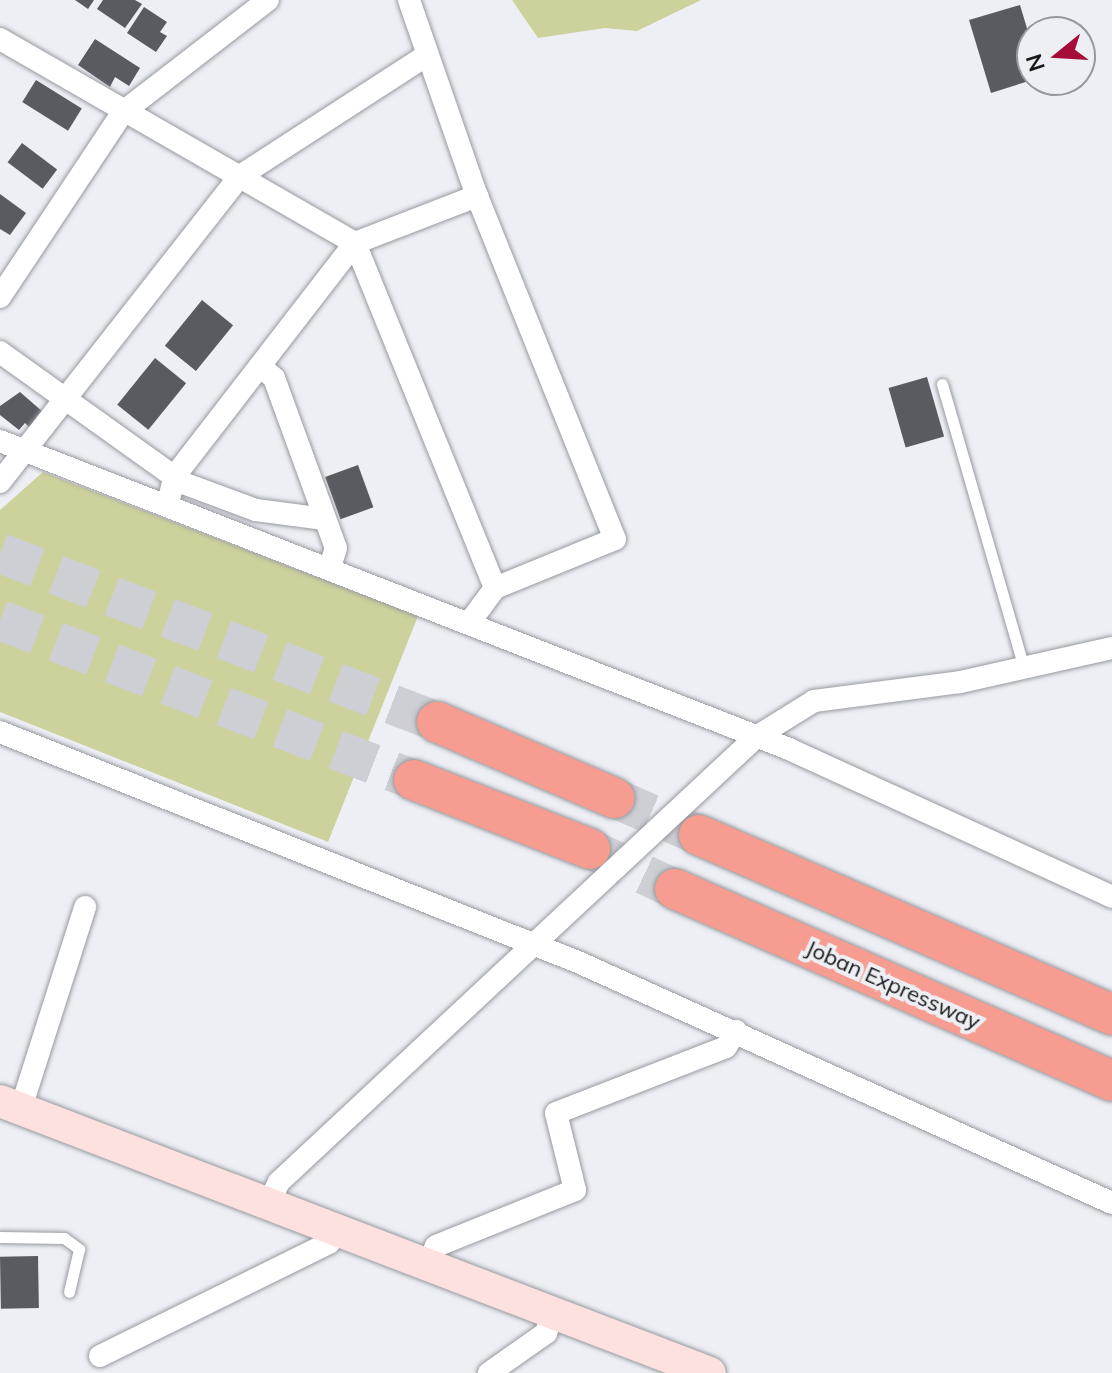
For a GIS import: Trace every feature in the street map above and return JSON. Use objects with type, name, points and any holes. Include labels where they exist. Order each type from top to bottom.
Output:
[{"type":"highway","points":[[437,722],[614,798]]},
{"type":"highway","points":[[414,780],[590,849]]},
{"type":"highway","points":[[699,835],[1112,1015]]},
{"type":"highway","name":"Joban Expressway","points":[[675,889],[1112,1081]]},
{"type":"street","points":[[0,297],[123,112],[268,0]]},
{"type":"street","points":[[409,0],[477,196],[615,539],[495,588],[469,623]]},
{"type":"street","points":[[0,39],[355,243],[495,588]]},
{"type":"street","points":[[0,482],[240,176],[427,55]]},
{"type":"street","points":[[168,504],[174,477],[355,243],[477,196]]},
{"type":"street","points":[[0,352],[174,477],[222,501],[324,519]]},
{"type":"street","points":[[260,366],[274,378],[336,548],[330,566]]},
{"type":"street","points":[[0,441],[330,566],[756,737],[1112,897]]},
{"type":"street","points":[[270,1201],[279,1182],[756,737],[814,701],[960,682],[1112,648]]},
{"type":"street","points":[[0,732],[327,857],[736,1031],[1112,1203]]},
{"type":"street","points":[[85,907],[11,1104],[335,1225],[710,1373]]},
{"type":"street","points":[[429,1263],[436,1246],[575,1190],[556,1113],[726,1047],[736,1031]]},
{"type":"street","points":[[100,1356],[329,1243],[335,1225]]},
{"type":"street","points":[[489,1373],[546,1333],[553,1312]]},
{"type":"lane","points":[[942,384],[1024,668]]},
{"type":"lane","points":[[0,1237],[64,1238],[79,1249],[69,1292]]},
{"type":"green space","points":[[512,0],[701,0],[637,31],[605,28],[538,38]]},
{"type":"green space","points":[[43,472],[418,616],[328,842],[0,712],[0,510]]},
{"type":"building","points":[[75,0],[94,0],[88,9]]},
{"type":"building","points":[[103,0],[135,0],[142,4],[125,28],[97,9]]},
{"type":"building","points":[[1020,5],[1023,16],[1016,16],[1016,85],[991,93],[969,20]]},
{"type":"building","points":[[144,7],[167,22],[160,32],[167,36],[156,52],[127,33]]},
{"type":"building","points":[[95,39],[140,68],[129,86],[115,77],[110,87],[78,65]]},
{"type":"building","points":[[36,80],[82,109],[68,131],[22,102]]},
{"type":"building","points":[[22,143],[57,169],[43,189],[8,162]]},
{"type":"building","points":[[0,194],[26,213],[10,235],[0,229]]},
{"type":"building","points":[[202,300],[233,325],[196,371],[165,346]]},
{"type":"building","points":[[155,358],[186,383],[148,430],[117,405]]},
{"type":"building","points":[[927,377],[944,437],[906,448],[889,388]]},
{"type":"building","points":[[20,392],[43,412],[30,428],[25,423],[19,430],[0,415],[0,406]]},
{"type":"building","points":[[358,465],[373,507],[341,519],[325,477]]},
{"type":"building","points":[[38,1256],[39,1308],[1,1309],[0,1257]]},
{"type":"tunnel","points":[[0,553],[437,722]]},
{"type":"tunnel","points":[[0,620],[414,780]]},
{"type":"tunnel","points":[[614,798],[699,835]]},
{"type":"tunnel","points":[[590,849],[675,889]]}]
